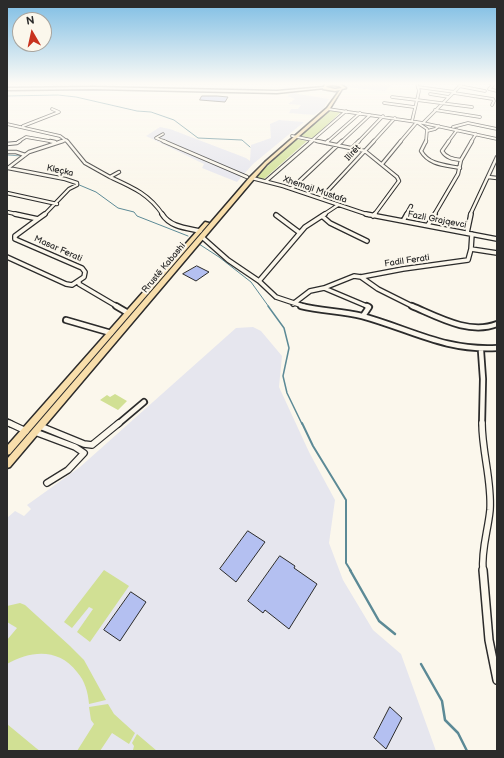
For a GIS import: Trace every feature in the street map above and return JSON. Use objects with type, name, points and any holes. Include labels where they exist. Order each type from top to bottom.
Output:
[{"type":"main road","name":"Rrustë Kabashi","points":[[7,465],[201,234],[250,178],[312,119]]},
{"type":"main road","name":"Rrustë Kabashi","points":[[294,136],[315,119]]},
{"type":"main road","name":"Rrustë Kabashi","points":[[7,452],[128,313],[201,234]]},
{"type":"street","points":[[23,126],[40,119]]},
{"type":"street","points":[[266,181],[336,119]]},
{"type":"street","points":[[326,143],[353,119]]},
{"type":"street","points":[[292,188],[339,146],[365,119]]},
{"type":"street","points":[[352,148],[380,119]]},
{"type":"street","name":"Ilirët","points":[[322,198],[394,119]]},
{"type":"street","points":[[403,119],[452,127],[468,123],[497,129]]},
{"type":"street","points":[[417,122],[427,131],[426,144],[422,151],[424,156],[434,163],[460,168]]},
{"type":"street","points":[[382,164],[417,122]]},
{"type":"street","points":[[423,122],[497,139]]},
{"type":"street","points":[[7,124],[23,126],[58,135],[66,140],[85,163],[142,192],[157,206],[169,222],[201,234],[228,260],[259,281],[271,294],[293,304],[363,316],[423,338],[481,351],[497,348]]},
{"type":"street","points":[[427,131],[435,129],[439,126]]},
{"type":"street","points":[[457,130],[442,151],[447,157],[461,160]]},
{"type":"street","name":"Xhemajl Mustafa","points":[[163,134],[156,138],[250,178],[292,188],[373,216]]},
{"type":"street","points":[[428,225],[458,174],[461,160],[476,134]]},
{"type":"street","points":[[294,136],[365,151],[397,177],[399,182],[373,216]]},
{"type":"street","points":[[7,144],[17,143],[26,137],[58,142]]},
{"type":"street","points":[[7,152],[21,153],[25,155],[38,148],[66,140]]},
{"type":"street","name":"Kleçka","points":[[25,155],[8,168],[65,179],[77,183],[77,185],[69,189],[57,204],[38,219]]},
{"type":"street","points":[[467,233],[470,215],[497,157]]},
{"type":"street","points":[[110,177],[119,172]]},
{"type":"street","points":[[488,177],[497,178]]},
{"type":"street","points":[[7,193],[57,204]]},
{"type":"street","points":[[259,281],[300,233],[314,221],[338,205]]},
{"type":"street","points":[[403,221],[411,206]]},
{"type":"street","name":"Masar Ferati","points":[[7,212],[38,219]]},
{"type":"street","points":[[276,215],[300,233]]},
{"type":"street","points":[[322,216],[330,223],[367,241]]},
{"type":"street","name":"Fazli Grajqevci","points":[[373,216],[497,239]]},
{"type":"street","name":"Masar Ferati","points":[[38,219],[14,238],[82,268],[85,272],[84,277],[79,281]]},
{"type":"street","points":[[472,234],[471,249],[497,253]]},
{"type":"street","name":"Fadil Ferati","points":[[293,304],[310,291],[324,288],[354,276],[361,277],[403,269],[468,260],[471,249]]},
{"type":"street","points":[[7,257],[66,284],[72,285],[79,281],[79,284],[128,313]]},
{"type":"street","points":[[361,277],[369,284],[410,305],[462,326],[480,328],[492,327],[497,324]]},
{"type":"street","points":[[324,288],[369,307],[363,316]]},
{"type":"street","points":[[66,320],[111,333]]},
{"type":"street","points":[[481,351],[483,379],[482,439],[488,476],[490,509],[482,558],[489,640],[497,680]]},
{"type":"street","points":[[40,426],[80,443],[92,445],[144,402]]},
{"type":"street","points":[[7,422],[26,430]]},
{"type":"street","points":[[35,432],[75,447],[84,453],[68,470],[47,483]]},
{"type":"shaded area","points":[[279,120],[304,122],[253,164],[237,182],[202,168],[204,164],[146,136],[160,127],[170,129],[246,158],[250,161],[251,145],[271,138],[270,124]]},
{"type":"shaded area","points":[[253,327],[261,331],[282,356],[279,387],[309,452],[335,500],[329,543],[343,580],[373,630],[401,654],[436,751],[7,751],[7,518],[15,511],[24,516],[31,509],[27,505],[80,467],[236,328]]},
{"type":"green space","points":[[319,119],[333,119],[313,138],[300,136]]},
{"type":"green space","points":[[296,139],[307,141],[264,179],[256,177]]},
{"type":"green space","points":[[115,394],[127,401],[118,410],[100,400],[107,395],[110,397]]},
{"type":"green space","points":[[104,570],[129,586],[90,642],[77,632],[93,609],[89,607],[72,628],[64,622]]},
{"type":"green space","points":[[20,603],[25,605],[84,660],[106,700],[89,704],[86,687],[80,675],[70,664],[53,655],[35,654],[16,659],[7,664],[7,640],[17,628],[7,622],[7,606]]},
{"type":"green space","points":[[108,704],[114,714],[135,733],[129,744],[112,733],[100,751],[77,751],[94,724],[91,720],[89,707]]},
{"type":"green space","points":[[7,724],[36,748],[40,751],[7,751]]},
{"type":"green space","points":[[137,734],[157,751],[133,750],[134,746],[132,743]]},
{"type":"building","points":[[197,266],[209,272],[196,281],[183,274]]},
{"type":"building","points":[[248,531],[265,542],[236,582],[220,569]]},
{"type":"building","points":[[280,556],[317,584],[289,629],[265,610],[263,613],[248,601]]},
{"type":"building","points":[[131,592],[146,602],[120,641],[104,630]]},
{"type":"building","points":[[390,707],[402,718],[386,749],[374,738]]},
{"type":"waterway","points":[[172,119],[198,138],[242,140],[250,147]]},
{"type":"waterway","points":[[7,155],[22,156]]},
{"type":"waterway","points":[[10,168],[8,169],[68,181]]},
{"type":"waterway","points":[[77,184],[96,192],[118,208],[134,212],[137,216],[188,236]]},
{"type":"waterway","points":[[199,244],[219,257],[251,282],[269,307]]},
{"type":"waterway","points":[[268,306],[284,328],[289,348],[283,376],[287,393],[302,424]]},
{"type":"waterway","points":[[302,423],[313,446],[346,500],[346,563],[351,571]]},
{"type":"waterway","points":[[350,570],[379,621],[395,634]]},
{"type":"waterway","points":[[421,664],[442,701],[445,720],[458,733],[467,751]]}]
